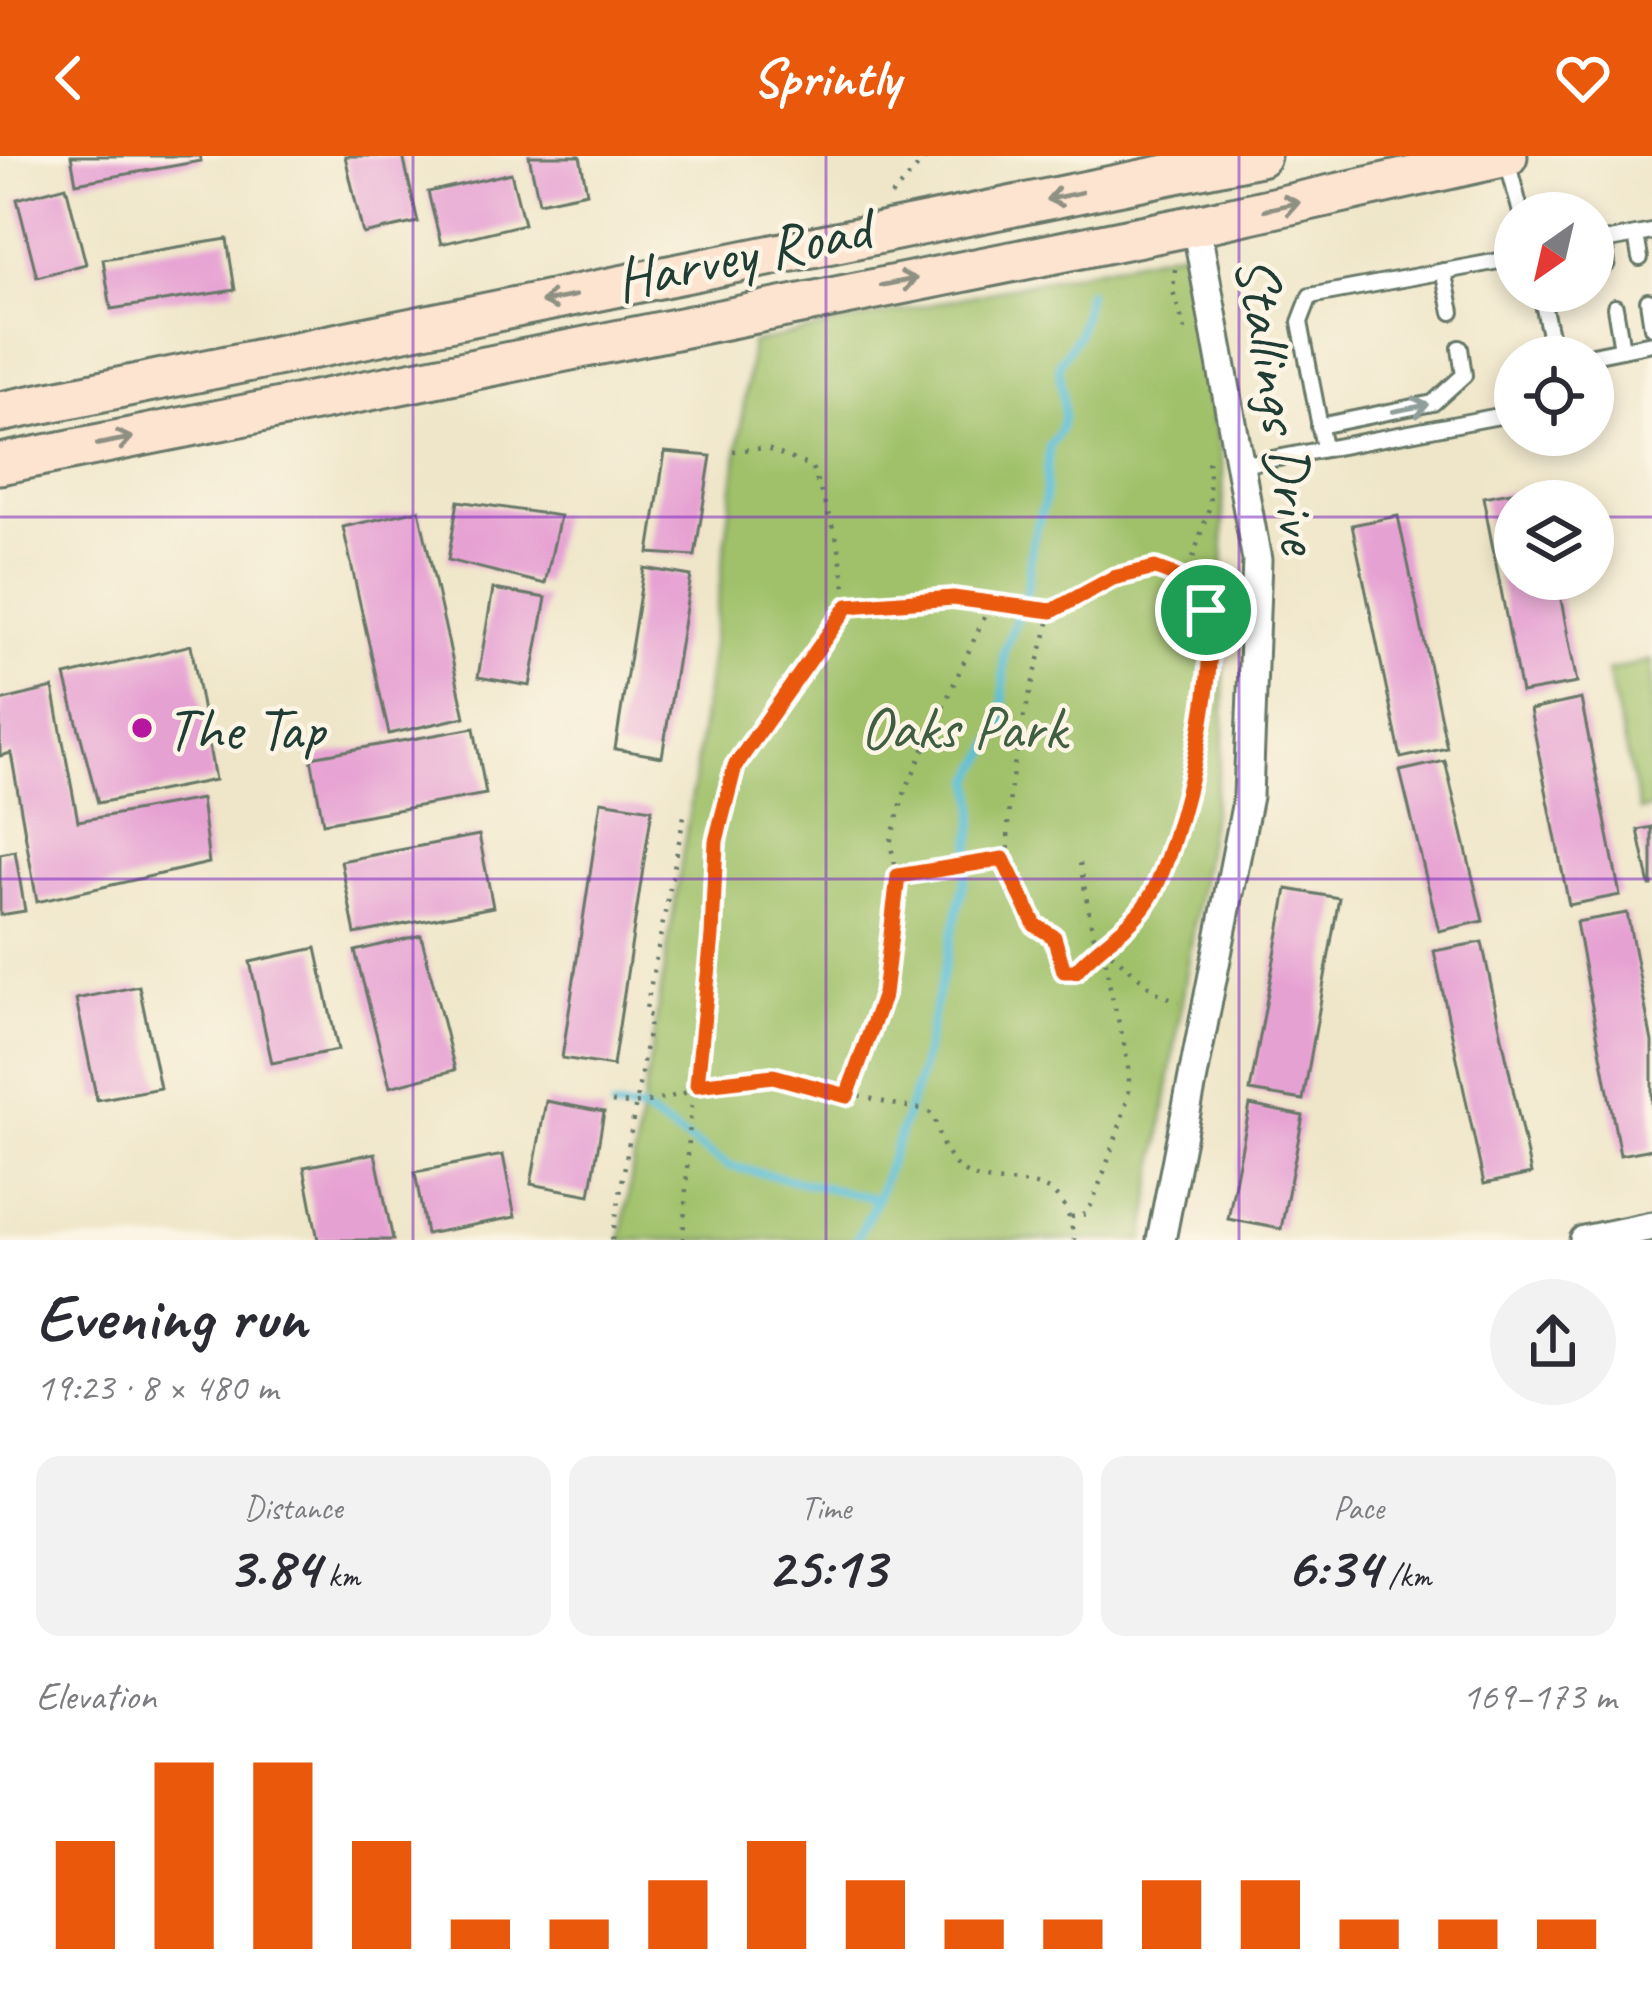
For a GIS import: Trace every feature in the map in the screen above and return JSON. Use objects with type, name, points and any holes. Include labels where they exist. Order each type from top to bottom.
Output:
[{"type":"main road","name":"Harvey Road","points":[[0,412],[1261,156]]},
{"type":"main road","name":"Harvey Road","points":[[0,464],[1196,225],[1507,156]]},
{"type":"main road","points":[[702,322],[742,289],[855,263],[857,240]]},
{"type":"main road","points":[[199,424],[208,395],[339,368],[361,338]]},
{"type":"street","name":"Stallings Drive","points":[[1161,1240],[1248,796],[1257,560],[1196,225]]},
{"type":"street","points":[[1584,1240],[1652,1226]]},
{"type":"lane","points":[[1507,156],[1516,192]]},
{"type":"lane","points":[[1614,239],[1652,232]]},
{"type":"lane","points":[[1636,235],[1640,258]]},
{"type":"lane","points":[[1324,448],[1300,322],[1310,296],[1494,262]]},
{"type":"lane","points":[[1443,272],[1453,312]]},
{"type":"lane","points":[[1648,301],[1652,327]]},
{"type":"lane","points":[[1615,307],[1622,349]]},
{"type":"lane","points":[[1614,351],[1652,343]]},
{"type":"lane","points":[[1319,426],[1433,403],[1465,375],[1460,348]]},
{"type":"lane","points":[[1240,465],[1494,417]]},
{"type":"path","points":[[912,156],[920,164]]},
{"type":"path","points":[[890,197],[928,156]]},
{"type":"path","points":[[1174,268],[1173,291],[1188,341]]},
{"type":"path","points":[[683,1240],[712,936],[716,841],[735,766],[848,606],[838,542],[812,467],[765,448],[733,451]]},
{"type":"path","points":[[1186,579],[1210,505],[1208,455]]},
{"type":"path","points":[[848,606],[992,599],[1052,611],[1113,578],[1155,568],[1186,579],[1206,610],[1199,750],[1153,893],[1106,948],[1091,952],[1076,971],[1064,971],[1054,937],[1035,925],[1003,859],[898,876]]},
{"type":"path","points":[[847,1096],[884,994],[898,876],[890,843],[905,791],[992,599]]},
{"type":"path","points":[[1206,610],[1228,611]]},
{"type":"path","points":[[1016,890],[1011,784],[1052,611]]},
{"type":"path","points":[[612,1240],[650,1016],[645,1014],[686,811]]},
{"type":"path","points":[[1080,863],[1093,934],[1156,992],[1182,1004]]},
{"type":"path","points":[[1071,1217],[1087,1214],[1100,1188],[1109,1146],[1127,1105],[1129,1085],[1106,982],[1106,948]]},
{"type":"path","points":[[612,1102],[635,1106],[697,1085],[773,1076],[884,1104],[922,1108],[934,1115],[940,1154],[959,1179],[982,1189],[1036,1185],[1051,1192],[1071,1217],[1074,1240]]},
{"type":"green space","name":"Oaks Park","points":[[1183,250],[1223,469],[1224,738],[1144,1240],[621,1240],[694,782],[752,343]]},
{"type":"green space","points":[[1652,660],[1652,808],[1640,811],[1607,671]]},
{"type":"building","points":[[71,156],[200,156],[201,161],[76,183]]},
{"type":"building","points":[[345,156],[403,156],[418,222],[363,234]]},
{"type":"building","points":[[529,156],[580,156],[587,192],[539,202]]},
{"type":"building","points":[[511,173],[524,224],[441,244],[428,192]]},
{"type":"building","points":[[66,186],[86,264],[37,277],[17,199]]},
{"type":"building","points":[[227,239],[235,290],[111,309],[103,259]]},
{"type":"building","points":[[665,452],[711,456],[695,556],[649,553]]},
{"type":"building","points":[[1494,495],[1494,554],[1483,497]]},
{"type":"building","points":[[458,501],[560,516],[545,584],[448,560]]},
{"type":"building","points":[[419,510],[465,717],[389,734],[343,527]]},
{"type":"building","points":[[1398,516],[1447,748],[1401,758],[1352,525]]},
{"type":"building","points":[[644,568],[691,576],[662,757],[615,749]]},
{"type":"building","points":[[493,589],[546,598],[530,686],[478,677]]},
{"type":"building","points":[[1503,600],[1561,600],[1577,683],[1521,693]]},
{"type":"building","name":"The Tap","points":[[191,645],[215,780],[98,803],[65,676]]},
{"type":"building","points":[[53,688],[78,821],[201,799],[209,863],[37,902],[11,753],[0,756],[0,701]]},
{"type":"building","points":[[1581,699],[1620,895],[1569,905],[1530,710]]},
{"type":"building","points":[[474,728],[486,794],[323,823],[311,757]]},
{"type":"building","points":[[1445,761],[1483,921],[1439,931],[1400,771]]},
{"type":"building","points":[[601,801],[652,809],[613,1066],[562,1058]]},
{"type":"building","points":[[1652,827],[1652,886],[1650,886],[1638,830]]},
{"type":"building","points":[[479,835],[493,907],[355,934],[341,861]]},
{"type":"building","points":[[15,851],[25,911],[0,915],[0,854]]},
{"type":"building","points":[[1287,889],[1339,898],[1303,1100],[1250,1091]]},
{"type":"building","points":[[1627,913],[1652,1042],[1652,1149],[1620,1155],[1576,922]]},
{"type":"building","points":[[421,935],[455,1070],[390,1087],[355,951]]},
{"type":"building","points":[[1482,942],[1531,1174],[1484,1184],[1434,951]]},
{"type":"building","points":[[316,948],[338,1050],[272,1063],[250,962]]},
{"type":"building","points":[[139,986],[160,1088],[97,1100],[76,999]]},
{"type":"building","points":[[546,1101],[604,1112],[590,1195],[531,1184]]},
{"type":"building","points":[[1250,1105],[1303,1116],[1281,1229],[1228,1219]]},
{"type":"building","points":[[375,1153],[393,1240],[318,1240],[304,1167]]},
{"type":"building","points":[[503,1155],[515,1217],[426,1234],[415,1172]]},
{"type":"waterway","points":[[856,1240],[877,1199],[918,1081],[968,865],[976,808],[973,780],[1003,725],[1004,652],[1027,590],[1032,543],[1045,499],[1049,445],[1064,416],[1059,363],[1078,335],[1088,292]]},
{"type":"waterway","points":[[613,1109],[642,1111],[729,1166],[877,1199]]},
{"type":"place","name":"The Tap","points":[[142,728]]},
{"type":"route","points":[[1155,568],[1186,579],[1206,610],[1207,669],[1199,750],[1153,893],[1121,935],[1106,948],[1091,952],[1076,971],[1064,971],[1054,937],[1035,925],[1003,859],[898,876],[884,994],[847,1096],[773,1076],[697,1085],[716,841],[735,766],[848,606],[953,598],[992,599],[1052,611],[1113,578],[1155,568]]}]
